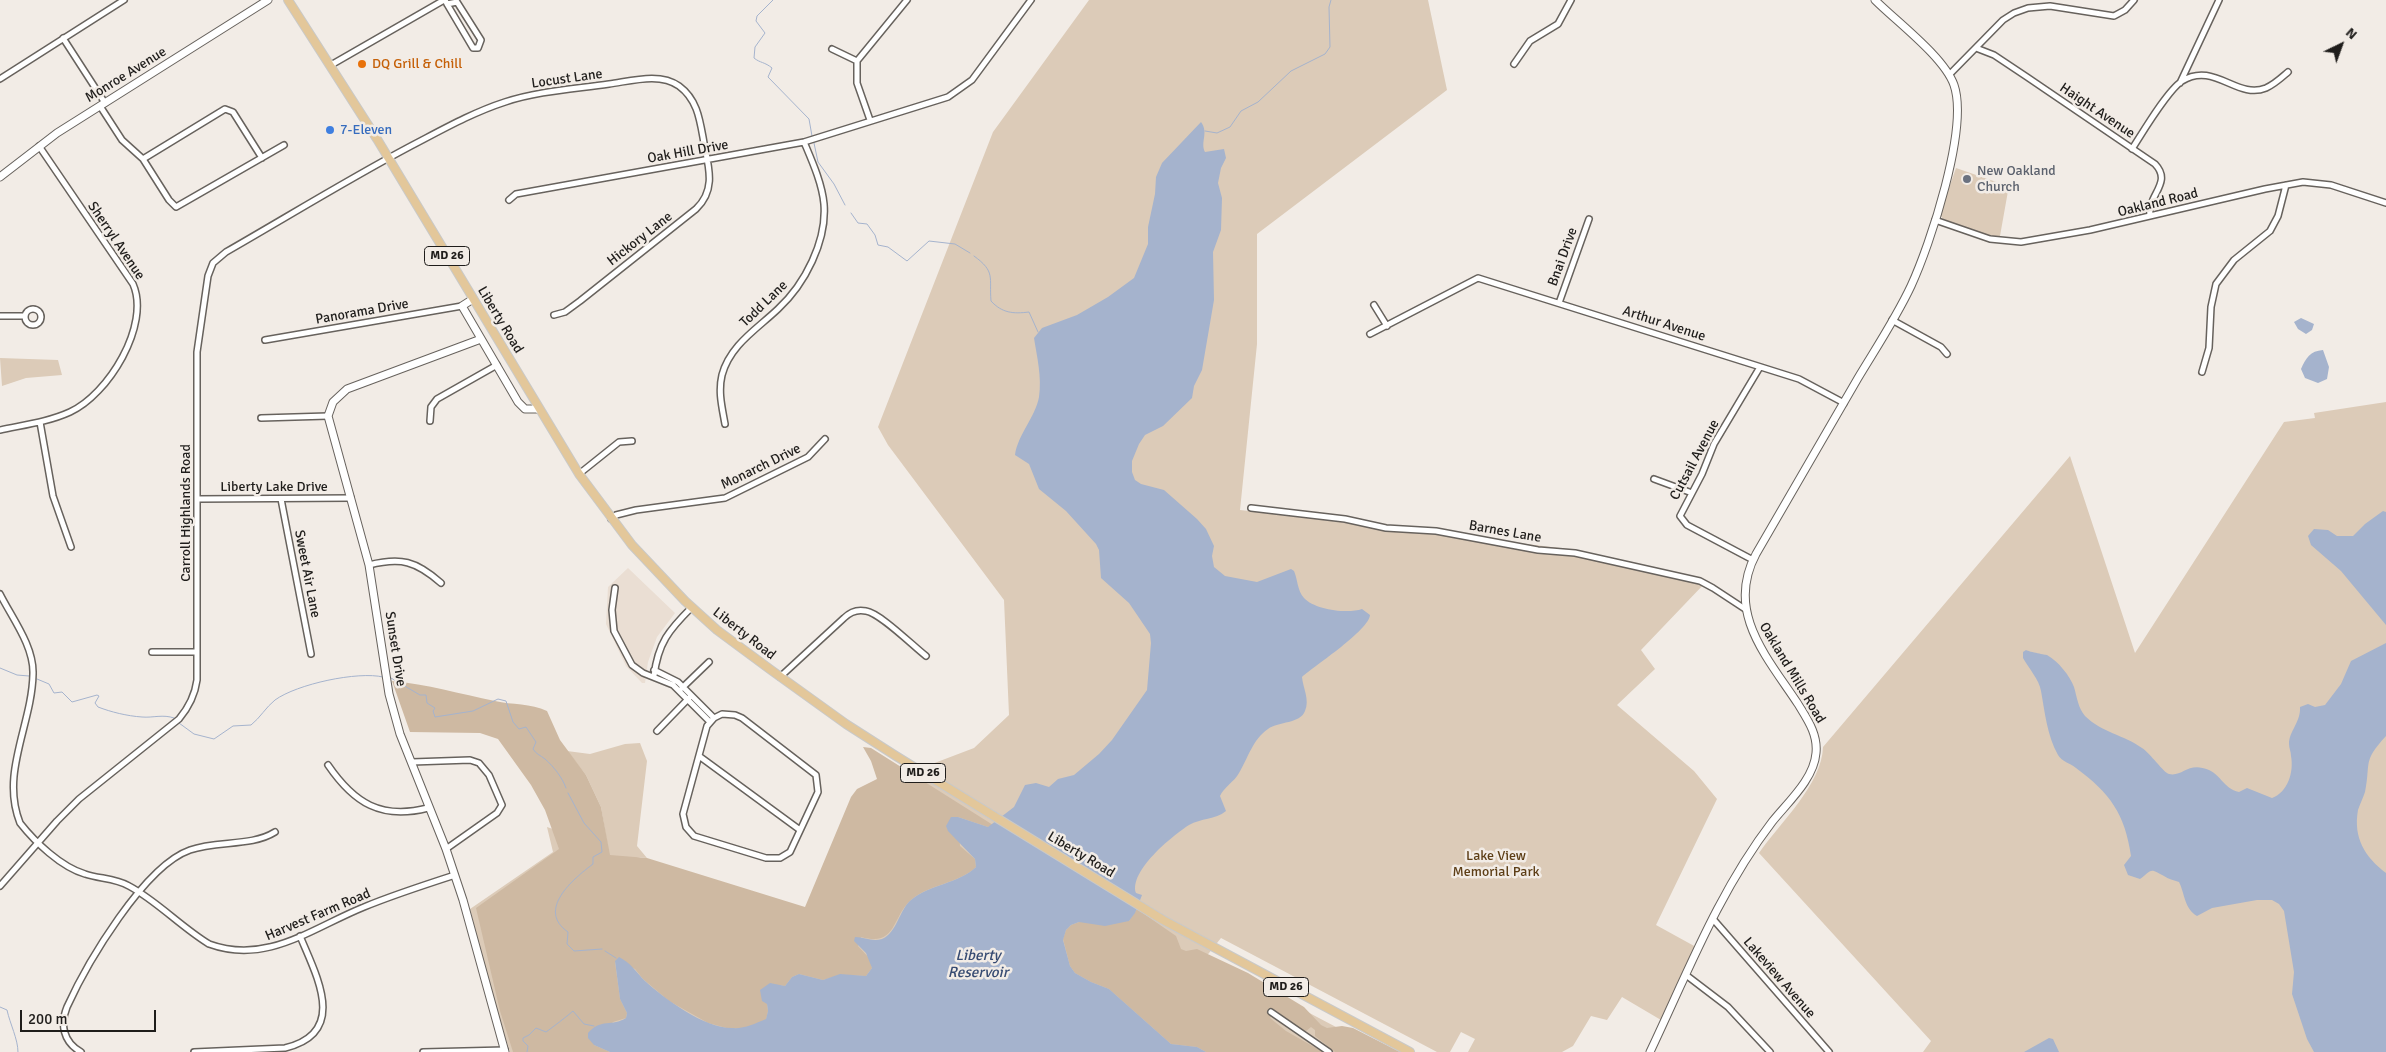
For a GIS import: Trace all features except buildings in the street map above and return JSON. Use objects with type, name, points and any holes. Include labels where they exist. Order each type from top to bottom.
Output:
[{"type":"main road","name":"Liberty Road","points":[[288,0],[331,65],[579,474],[611,519],[646,562],[692,608],[730,640],[864,736],[1163,920],[1410,1052]]},
{"type":"street","points":[[0,79],[124,0]]},
{"type":"street","name":"Monroe Avenue","points":[[0,177],[39,146],[268,0]]},
{"type":"street","points":[[870,120],[857,83],[857,61],[908,0]]},
{"type":"street","name":"Oak Hill Drive","points":[[509,200],[516,194],[804,142],[948,96],[966,86],[982,69],[1031,0]]},
{"type":"street","points":[[1514,64],[1530,41],[1558,24],[1572,0]]},
{"type":"street","points":[[1875,0],[1934,56],[1949,74],[2003,20],[2021,10],[2057,6],[2114,16],[2125,10],[2134,0]]},
{"type":"street","points":[[2132,149],[2180,83],[2219,0]]},
{"type":"street","points":[[331,65],[445,1],[457,2],[481,40],[478,48],[473,48],[445,1]]},
{"type":"street","points":[[63,38],[122,140],[142,159],[169,200],[176,207],[284,145]]},
{"type":"street","name":"Haight Avenue","points":[[1976,48],[1994,55],[2155,164],[2162,174],[2160,185],[2150,203],[2150,216]]},
{"type":"street","points":[[832,49],[857,61]]},
{"type":"street","points":[[2180,83],[2189,78],[2215,76],[2242,88],[2258,90],[2272,85],[2288,72]]},
{"type":"street","name":"Oakland Mills Road","points":[[1650,1052],[1713,919],[1750,853],[1808,776],[1814,765],[1816,751],[1811,726],[1753,632],[1745,609],[1746,582],[1753,560],[1913,282],[1948,178],[1957,124],[1957,98],[1949,74]]},
{"type":"street","name":"Locust Lane","points":[[388,158],[470,116],[505,102],[533,95],[652,79],[678,85],[694,102],[698,110],[708,160]]},
{"type":"street","points":[[142,159],[225,109],[233,112],[262,158]]},
{"type":"street","name":"Todd Lane","points":[[725,424],[720,390],[722,374],[729,358],[739,344],[778,310],[795,291],[821,235],[824,202],[804,142]]},
{"type":"street","name":"Sherryl Avenue","points":[[0,430],[40,422],[71,412],[93,397],[104,385],[134,331],[139,311],[134,284],[39,146]]},
{"type":"street","name":"Carroll Highlands Road","points":[[0,886],[79,799],[167,729],[186,710],[195,692],[197,680],[199,332],[208,276],[213,263],[226,252],[388,158]]},
{"type":"street","name":"Hickory Lane","points":[[554,315],[571,308],[705,201],[710,183],[708,160]]},
{"type":"street","name":"Oakland Road","points":[[1935,220],[1990,239],[2015,242],[2071,234],[2286,184],[2302,182],[2325,184],[2386,203]]},
{"type":"street","points":[[2202,372],[2208,348],[2210,307],[2216,284],[2234,260],[2270,231],[2278,216],[2286,184]]},
{"type":"street","name":"Bnai Drive","points":[[1559,303],[1589,219]]},
{"type":"street","name":"Arthur Avenue","points":[[1387,326],[1478,278],[1807,382],[1844,403]]},
{"type":"street","points":[[473,299],[462,306],[521,406],[528,410],[539,409]]},
{"type":"street","points":[[1370,334],[1387,326],[1374,305]]},
{"type":"street","name":"Panorama Drive","points":[[265,340],[462,306]]},
{"type":"street","points":[[0,316],[25,316]]},
{"type":"street","points":[[1892,320],[1941,347],[1947,354]]},
{"type":"street","points":[[261,418],[328,416],[333,402],[347,389],[481,339]]},
{"type":"street","points":[[430,421],[431,407],[437,399],[497,365]]},
{"type":"street","name":"Cutsail Avenue","points":[[1753,560],[1684,524],[1681,519],[1681,513],[1702,474],[1714,444],[1760,367]]},
{"type":"street","name":"Sunset Drive","points":[[328,416],[369,564],[389,694],[400,734],[446,849],[471,924],[505,1051]]},
{"type":"street","points":[[40,422],[55,502],[71,547]]},
{"type":"street","name":"Monarch Drive","points":[[611,519],[616,515],[636,510],[725,498],[808,457],[826,439]]},
{"type":"street","points":[[579,474],[619,442],[632,441]]},
{"type":"street","points":[[1654,479],[1692,493]]},
{"type":"street","name":"Liberty Lake Drive","points":[[198,499],[350,498]]},
{"type":"street","name":"Sweet Air Lane","points":[[281,499],[311,654]]},
{"type":"street","name":"Barnes Lane","points":[[1251,508],[1345,519],[1386,528],[1436,531],[1538,550],[1584,554],[1700,581],[1745,609]]},
{"type":"street","points":[[369,564],[387,560],[408,562],[420,566],[441,583]]},
{"type":"street","points":[[615,588],[612,618],[614,631],[632,665],[643,673],[654,673],[671,677],[684,687],[690,698]]},
{"type":"street","points":[[0,594],[29,651],[33,673],[32,688],[11,752]]},
{"type":"street","points":[[654,673],[660,648],[667,634],[692,608]]},
{"type":"street","points":[[780,677],[844,618],[860,610],[876,615],[926,656]]},
{"type":"street","points":[[152,652],[197,652]]},
{"type":"street","points":[[677,689],[684,687],[709,662]]},
{"type":"street","points":[[654,673],[690,698],[712,720]]},
{"type":"street","points":[[657,731],[690,698]]},
{"type":"street","points":[[729,714],[742,718],[813,770],[818,780],[818,792],[790,852],[773,860],[694,836],[686,827],[683,814],[699,756],[712,720],[729,714]]},
{"type":"street","points":[[699,756],[800,830]]},
{"type":"street","points":[[412,762],[470,760],[479,763],[489,775],[500,796],[502,805],[497,813],[446,849]]},
{"type":"street","points":[[328,765],[347,788],[380,810],[401,813],[428,808]]},
{"type":"street","name":"Harvest Farm Road","points":[[7,796],[10,806],[20,823],[38,842],[72,868],[84,874],[122,882],[198,938],[220,949],[258,951],[270,949],[364,907],[454,875]]},
{"type":"street","points":[[81,1052],[67,1039],[64,1031],[64,1014],[77,985],[93,957],[139,893],[163,865],[182,853],[198,847],[262,838],[276,832]]},
{"type":"street","name":"Lakeview Avenue","points":[[1713,919],[1829,1052]]},
{"type":"street","points":[[194,1052],[286,1048],[300,1044],[312,1034],[321,1020],[324,1001],[321,987],[300,936]]},
{"type":"street","points":[[1686,975],[1733,1012],[1770,1052]]},
{"type":"street","points":[[1271,1012],[1329,1052]]},
{"type":"street","points":[[423,1052],[505,1051]]},
{"type":"shaded area","points":[[628,568],[675,613],[657,637],[648,662],[645,683],[642,683],[626,666],[606,624],[608,587]]},
{"type":"shaded area","points":[[392,681],[501,702],[528,705],[547,711],[560,740],[586,775],[601,807],[610,855],[647,858],[805,907],[851,797],[857,789],[877,779],[871,761],[863,747],[871,748],[993,825],[988,827],[958,817],[960,846],[975,859],[976,867],[969,873],[926,890],[911,900],[892,929],[881,938],[861,937],[858,946],[870,959],[872,968],[866,976],[840,975],[823,980],[799,974],[792,977],[785,986],[778,985],[767,1004],[766,1020],[746,1028],[730,1029],[708,1023],[669,1001],[643,979],[635,969],[615,962],[620,999],[627,1013],[626,1018],[613,1022],[594,1045],[610,1052],[513,1052],[500,1011],[476,908],[559,849],[545,810],[531,785],[498,739],[480,733],[410,732]]},
{"type":"shaded area","points":[[1137,909],[1176,936],[1181,949],[1186,951],[1197,949],[1248,973],[1304,1007],[1321,1025],[1327,1028],[1342,1026],[1353,1028],[1400,1052],[1335,1052],[1315,1036],[1315,1030],[1311,1027],[1306,1031],[1303,1030],[1274,1012],[1270,1018],[1286,1031],[1323,1052],[1206,1052],[1197,1047],[1171,1044],[1109,989],[1075,973],[1070,966],[1063,939],[1066,930],[1071,925],[1079,922],[1129,921]]},
{"type":"green space","name":"Lake View Memorial Park","points":[[1089,0],[1428,0],[1447,90],[1257,234],[1257,344],[1240,510],[1577,550],[1705,583],[1641,650],[1655,669],[1617,705],[1694,771],[1717,799],[1656,925],[1696,947],[1661,1020],[1622,997],[1607,1020],[1591,1016],[1573,1046],[1562,1052],[1468,1052],[1475,1039],[1461,1032],[1450,1052],[1437,1052],[1221,938],[1205,958],[1355,1037],[1345,1052],[510,1052],[495,1005],[470,909],[553,852],[547,827],[608,848],[601,807],[586,775],[567,751],[590,754],[625,744],[640,743],[647,761],[637,846],[647,858],[637,857],[810,915],[903,775],[974,748],[1009,715],[1004,600],[888,445],[878,427],[993,132]]},
{"type":"green space","points":[[1956,168],[2005,185],[2008,191],[2000,236],[1998,238],[1944,221],[1940,214]]},
{"type":"green space","points":[[0,358],[58,360],[62,375],[26,378],[2,386]]},
{"type":"green space","points":[[2386,402],[2386,1052],[1923,1052],[1931,1041],[1759,853],[1808,789],[1821,761],[1823,747],[2070,456],[2135,653],[2284,422],[2315,418],[2314,413]]},
{"type":"water","name":"Liberty Reservoir","points":[[1201,122],[1204,130],[1203,145],[1205,152],[1224,149],[1226,158],[1221,168],[1218,183],[1222,198],[1221,230],[1213,252],[1214,300],[1202,370],[1194,386],[1192,398],[1163,426],[1145,435],[1132,461],[1132,472],[1135,480],[1141,484],[1164,490],[1206,529],[1214,546],[1212,556],[1214,567],[1225,576],[1257,582],[1291,569],[1294,571],[1302,595],[1309,602],[1332,610],[1349,611],[1362,609],[1370,615],[1361,629],[1352,638],[1302,677],[1307,698],[1305,711],[1299,718],[1273,726],[1258,738],[1237,776],[1220,796],[1226,811],[1189,825],[1163,846],[1145,865],[1136,884],[1136,893],[1142,895],[1135,913],[1129,921],[1105,926],[1079,922],[1071,925],[1066,930],[1063,940],[1070,966],[1075,973],[1109,989],[1171,1044],[1197,1047],[1206,1052],[610,1052],[594,1045],[588,1038],[588,1033],[593,1028],[626,1018],[627,1013],[620,999],[615,961],[619,957],[674,1004],[709,1023],[732,1028],[745,1027],[766,1019],[767,1004],[762,1001],[760,990],[770,983],[785,986],[792,977],[799,974],[823,980],[840,974],[866,976],[872,968],[866,953],[854,941],[855,937],[875,940],[882,939],[895,927],[911,900],[927,890],[969,873],[976,867],[975,859],[948,831],[946,826],[951,817],[958,817],[988,827],[1014,807],[1025,785],[1036,783],[1049,787],[1058,779],[1074,775],[1112,740],[1147,690],[1150,634],[1129,603],[1101,578],[1099,550],[1096,544],[1066,511],[1039,489],[1029,464],[1015,455],[1019,440],[1034,412],[1039,397],[1040,375],[1034,338],[1042,328],[1077,315],[1108,297],[1134,278],[1148,244],[1148,227],[1155,194],[1156,177],[1162,163]]},
{"type":"water","points":[[2301,318],[2314,324],[2312,330],[2306,334],[2298,329],[2294,322]]},
{"type":"water","points":[[2323,350],[2329,367],[2327,379],[2318,383],[2305,378],[2301,369],[2309,356]]},
{"type":"water","points":[[2383,511],[2386,512],[2386,625],[2341,571],[2311,545],[2308,536],[2314,529],[2328,530],[2337,536],[2353,536],[2365,524]]},
{"type":"water","points":[[2386,643],[2386,736],[2370,757],[2365,792],[2358,810],[2357,829],[2362,846],[2372,860],[2386,873],[2386,1052],[2314,1052],[2307,1039],[2292,994],[2294,972],[2284,911],[2279,904],[2272,900],[2257,900],[2212,908],[2197,916],[2187,905],[2179,882],[2153,871],[2140,879],[2128,875],[2124,865],[2131,856],[2125,828],[2120,816],[2098,786],[2058,755],[2049,732],[2040,687],[2023,658],[2023,652],[2026,650],[2047,655],[2055,661],[2070,678],[2079,706],[2085,716],[2105,730],[2142,748],[2167,773],[2174,774],[2191,768],[2202,768],[2217,775],[2229,788],[2239,792],[2247,788],[2272,798],[2282,791],[2291,775],[2292,762],[2289,746],[2291,735],[2299,717],[2300,707],[2308,704],[2315,707],[2325,705],[2341,684],[2351,661]]},
{"type":"water","points":[[2049,1038],[2053,1039],[2059,1052],[2024,1052]]},
{"type":"waterway","points":[[773,0],[757,16],[756,21],[765,33],[755,47],[754,58],[772,68],[768,77],[809,119],[812,136]]},
{"type":"waterway","points":[[1205,131],[1217,133],[1230,127],[1241,111],[1258,102],[1291,71],[1325,54],[1330,47],[1329,7],[1331,0]]},
{"type":"waterway","points":[[814,143],[818,162],[834,184],[845,205]]},
{"type":"waterway","points":[[851,213],[858,223],[867,224],[875,235],[878,245],[888,247],[907,261],[929,241],[955,244],[970,253]]},
{"type":"waterway","points":[[974,256],[989,271],[991,301],[999,308],[1008,312],[1029,312],[1038,332]]},
{"type":"waterway","points":[[0,668],[17,675],[29,676]]},
{"type":"waterway","points":[[179,723],[194,734],[214,739],[233,726],[251,725],[275,700],[298,689],[344,677],[383,677]]},
{"type":"waterway","points":[[391,678],[420,695],[426,695],[427,703],[435,708],[433,711],[435,717],[473,711],[498,699],[506,701],[513,722],[519,729],[526,727],[536,742],[533,749],[555,769],[566,788]]},
{"type":"waterway","points":[[37,679],[49,684],[54,693],[62,692],[72,702],[97,695],[99,696],[95,703],[98,707],[108,711],[125,715],[166,716],[174,718]]},
{"type":"waterway","points":[[568,793],[584,823],[601,842],[602,852],[593,857],[593,864],[576,878],[561,895],[556,914],[559,923],[568,932],[567,944],[574,951],[602,949]]},
{"type":"waterway","points":[[605,951],[616,958]]},
{"type":"waterway","points":[[0,1007],[7,1010],[17,1042],[18,1052]]},
{"type":"waterway","points":[[527,1052],[528,1046],[523,1041],[523,1038],[536,1028],[546,1032],[573,1011],[584,1024],[594,1026]]},
{"type":"place","name":"DQ Grill & Chill","points":[[362,64]]},
{"type":"place","name":"7-Eleven","points":[[330,130]]},
{"type":"place","name":"New Oakland Church","points":[[1967,179]]}]
